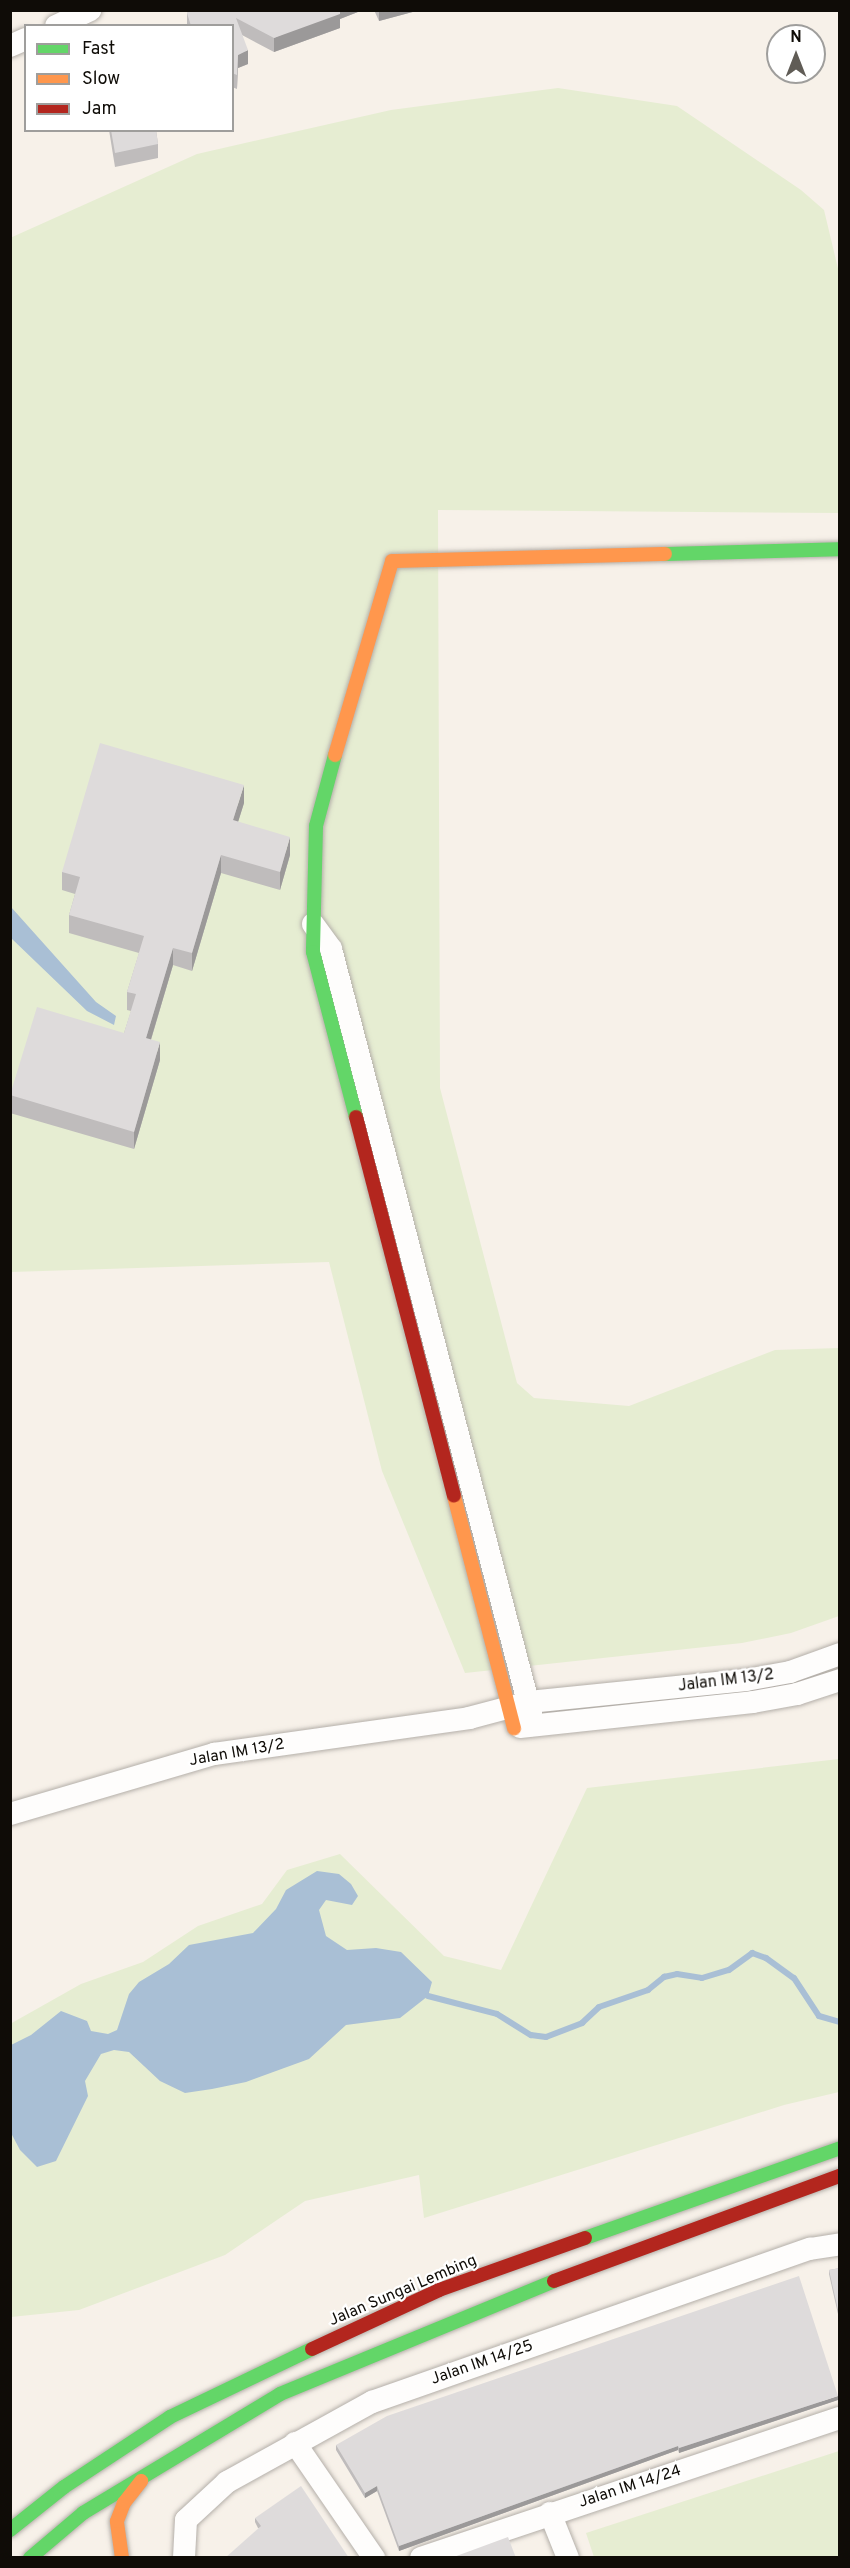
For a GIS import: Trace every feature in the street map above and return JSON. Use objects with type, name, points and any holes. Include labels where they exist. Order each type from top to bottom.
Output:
[{"type":"main road","points":[[313,924],[316,826],[392,561],[840,549]]},
{"type":"main road","name":"Jalan Sungai Lembing","points":[[10,2530],[64,2487],[170,2416],[265,2370],[439,2290],[840,2148]]},
{"type":"main road","points":[[30,2558],[83,2513],[280,2394],[434,2328],[690,2228],[840,2176]]},
{"type":"main road","points":[[122,2558],[116,2531],[120,2512],[135,2486],[153,2469]]},
{"type":"street","points":[[60,24],[90,10]]},
{"type":"street","points":[[10,46],[24,40]]},
{"type":"street","points":[[313,924],[331,949],[379,1170],[524,1726]]},
{"type":"street","name":"Jalan IM 13/2","points":[[10,1814],[213,1754],[469,1718],[519,1704],[746,1680],[790,1672],[840,1654]]},
{"type":"street","name":"Jalan IM 13/2","points":[[469,1718],[524,1726],[753,1702],[797,1694],[840,1680]]},
{"type":"street","name":"Jalan IM 14/25","points":[[184,2558],[186,2520],[227,2482],[372,2402],[810,2249],[840,2244]]},
{"type":"street","name":"Jalan IM 14/24","points":[[421,2558],[840,2418]]},
{"type":"street","points":[[295,2443],[374,2558]]},
{"type":"street","points":[[550,2513],[568,2558]]},
{"type":"green space","points":[[558,88],[677,106],[801,190],[824,210],[840,277],[839,513],[438,510],[440,1088],[517,1383],[534,1398],[629,1406],[775,1350],[839,1348],[839,1616],[791,1633],[742,1643],[465,1673],[382,1471],[329,1262],[11,1272],[10,238],[197,154],[391,110]]},
{"type":"green space","points":[[839,1759],[839,2092],[784,2105],[424,2218],[419,2175],[305,2201],[225,2255],[79,2310],[11,2317],[10,2024],[81,1984],[143,1962],[198,1926],[262,1904],[287,1870],[340,1854],[444,1956],[501,1970],[587,1788]]},
{"type":"green space","points":[[839,2451],[839,2557],[594,2557],[586,2533]]},
{"type":"water","points":[[11,907],[96,1002],[116,1016],[114,1025],[87,1011],[11,938]]},
{"type":"water","points":[[317,1871],[339,1874],[351,1884],[358,1896],[352,1905],[326,1900],[319,1910],[326,1936],[347,1950],[376,1948],[401,1952],[432,1982],[428,1996],[400,2018],[346,2025],[309,2059],[246,2082],[212,2089],[185,2093],[160,2081],[129,2052],[114,2050],[101,2054],[85,2081],[88,2096],[56,2161],[37,2167],[20,2150],[11,2133],[11,2045],[31,2035],[61,2011],[87,2021],[91,2031],[108,2034],[117,2030],[129,1994],[139,1982],[169,1964],[189,1945],[253,1933],[276,1909],[286,1890]]},
{"type":"building","points":[[191,10],[340,10],[340,14],[274,38],[236,18],[248,50],[238,55],[237,75],[234,74],[234,24],[190,24],[187,13]]},
{"type":"building","points":[[111,132],[156,132],[158,144],[115,153]]},
{"type":"building","points":[[100,743],[244,785],[233,820],[290,837],[280,872],[221,855],[192,953],[173,948],[146,1038],[160,1042],[134,1132],[10,1095],[37,1007],[124,1033],[136,994],[127,992],[144,936],[69,915],[80,877],[62,872]]},
{"type":"building","points":[[840,2268],[840,2319],[829,2270]]},
{"type":"building","points":[[799,2276],[838,2396],[679,2448],[678,2446],[399,2546],[377,2486],[365,2493],[336,2445],[387,2416]]},
{"type":"building","points":[[301,2486],[349,2558],[225,2558],[261,2526],[255,2518]]},
{"type":"building","points":[[508,2537],[516,2558],[451,2558]]},
{"type":"waterway","points":[[428,1996],[497,2014],[531,2035],[546,2037],[582,2023],[599,2007],[648,1990],[664,1977],[677,1974],[702,1978],[729,1970],[752,1953],[766,1958],[794,1978],[819,2016],[840,2022]]},
{"type":"traffic: fast","points":[[665,554],[840,549]]},
{"type":"traffic: fast","points":[[335,755],[316,826],[313,952],[356,1117]]},
{"type":"traffic: fast","points":[[585,2238],[840,2148]]},
{"type":"traffic: fast","points":[[30,2558],[83,2513],[280,2394],[554,2281]]},
{"type":"traffic: fast","points":[[10,2530],[64,2487],[170,2417],[312,2349]]},
{"type":"traffic: slow","points":[[335,755],[392,561],[665,554]]},
{"type":"traffic: slow","points":[[454,1496],[514,1728]]},
{"type":"traffic: slow","points":[[122,2558],[117,2521],[124,2503],[141,2481]]},
{"type":"traffic: jam","points":[[356,1117],[454,1496]]},
{"type":"traffic: jam","points":[[554,2281],[840,2176]]},
{"type":"traffic: jam","points":[[312,2349],[439,2290],[585,2238]]}]
